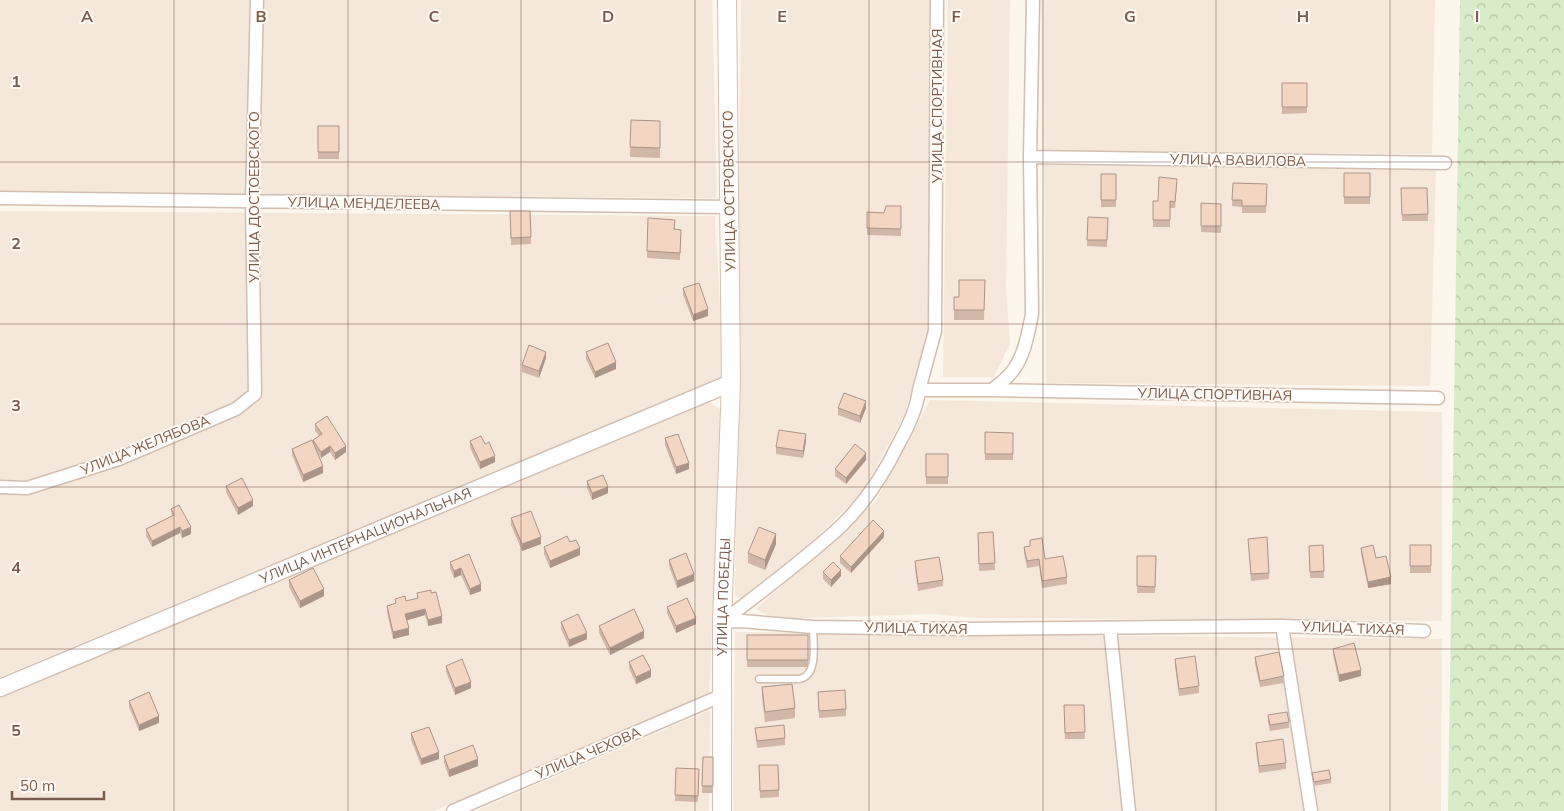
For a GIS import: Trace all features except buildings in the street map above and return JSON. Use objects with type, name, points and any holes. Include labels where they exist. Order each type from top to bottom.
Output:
[{"type":"main road","name":"УЛИЦА ОСТРОВСКОГО","points":[[728,0],[731,383]]},
{"type":"main road","name":"УЛИЦА ПОБЕДЫ","points":[[722,811],[722,622],[731,383]]},
{"type":"street","name":"УЛИЦА ДОСТОЕВСКОГО","points":[[255,394],[252,201],[257,0]]},
{"type":"street","name":"УЛИЦА СПОРТИВНАЯ","points":[[722,622],[842,526],[870,491],[892,458],[909,425],[918,402],[935,331],[938,0]]},
{"type":"street","points":[[992,390],[1011,373],[1018,361],[1028,333],[1032,314],[1030,157],[1033,0]]},
{"type":"street","name":"УЛИЦА ВАВИЛОВА","points":[[1030,157],[1445,163]]},
{"type":"street","name":"УЛИЦА МЕНДЕЛЕЕВА","points":[[0,198],[729,207]]},
{"type":"street","name":"УЛИЦА ИНТЕРНАЦИОНАЛЬНАЯ","points":[[0,688],[731,383]]},
{"type":"street","name":"УЛИЦА СПОРТИВНАЯ","points":[[920,390],[1438,398]]},
{"type":"street","name":"УЛИЦА ЖЕЛЯБОВА","points":[[0,487],[28,488],[119,459],[236,410],[255,394]]},
{"type":"street","name":"УЛИЦА ТИХАЯ","points":[[722,622],[742,621],[813,627],[960,629],[1282,626],[1424,631]]},
{"type":"street","name":"УЛИЦА ТИХАЯ","points":[[1282,626],[1311,811]]},
{"type":"street","points":[[1110,628],[1129,811]]},
{"type":"street","name":"УЛИЦА ЧЕХОВА","points":[[453,811],[723,695]]},
{"type":"lane","points":[[758,679],[804,679],[810,674],[813,667],[813,627]]},
{"type":"shaded area","points":[[0,0],[712,0],[717,198],[0,193]]},
{"type":"shaded area","points":[[741,0],[930,0],[929,330],[912,391],[903,418],[862,493],[773,579],[751,596],[740,600],[735,595],[735,586]]},
{"type":"shaded area","points":[[948,0],[1010,0],[1006,286],[1010,344],[994,377],[943,377]]},
{"type":"shaded area","points":[[1041,0],[1435,0],[1432,154],[1042,151]]},
{"type":"shaded area","points":[[1044,165],[1436,170],[1430,386],[1046,383]]},
{"type":"shaded area","points":[[0,211],[715,216],[724,377],[0,677]]},
{"type":"shaded area","points":[[706,400],[722,410],[709,695],[434,811],[0,811],[0,695]]},
{"type":"shaded area","points":[[930,400],[1442,412],[1442,621],[978,618],[931,614],[774,619],[756,609],[876,501]]},
{"type":"shaded area","points":[[735,632],[1442,639],[1441,811],[733,811]]},
{"type":"shaded area","points":[[710,710],[709,811],[475,811]]},
{"type":"green space","points":[[1460,0],[1564,0],[1564,811],[1448,811]]}]
